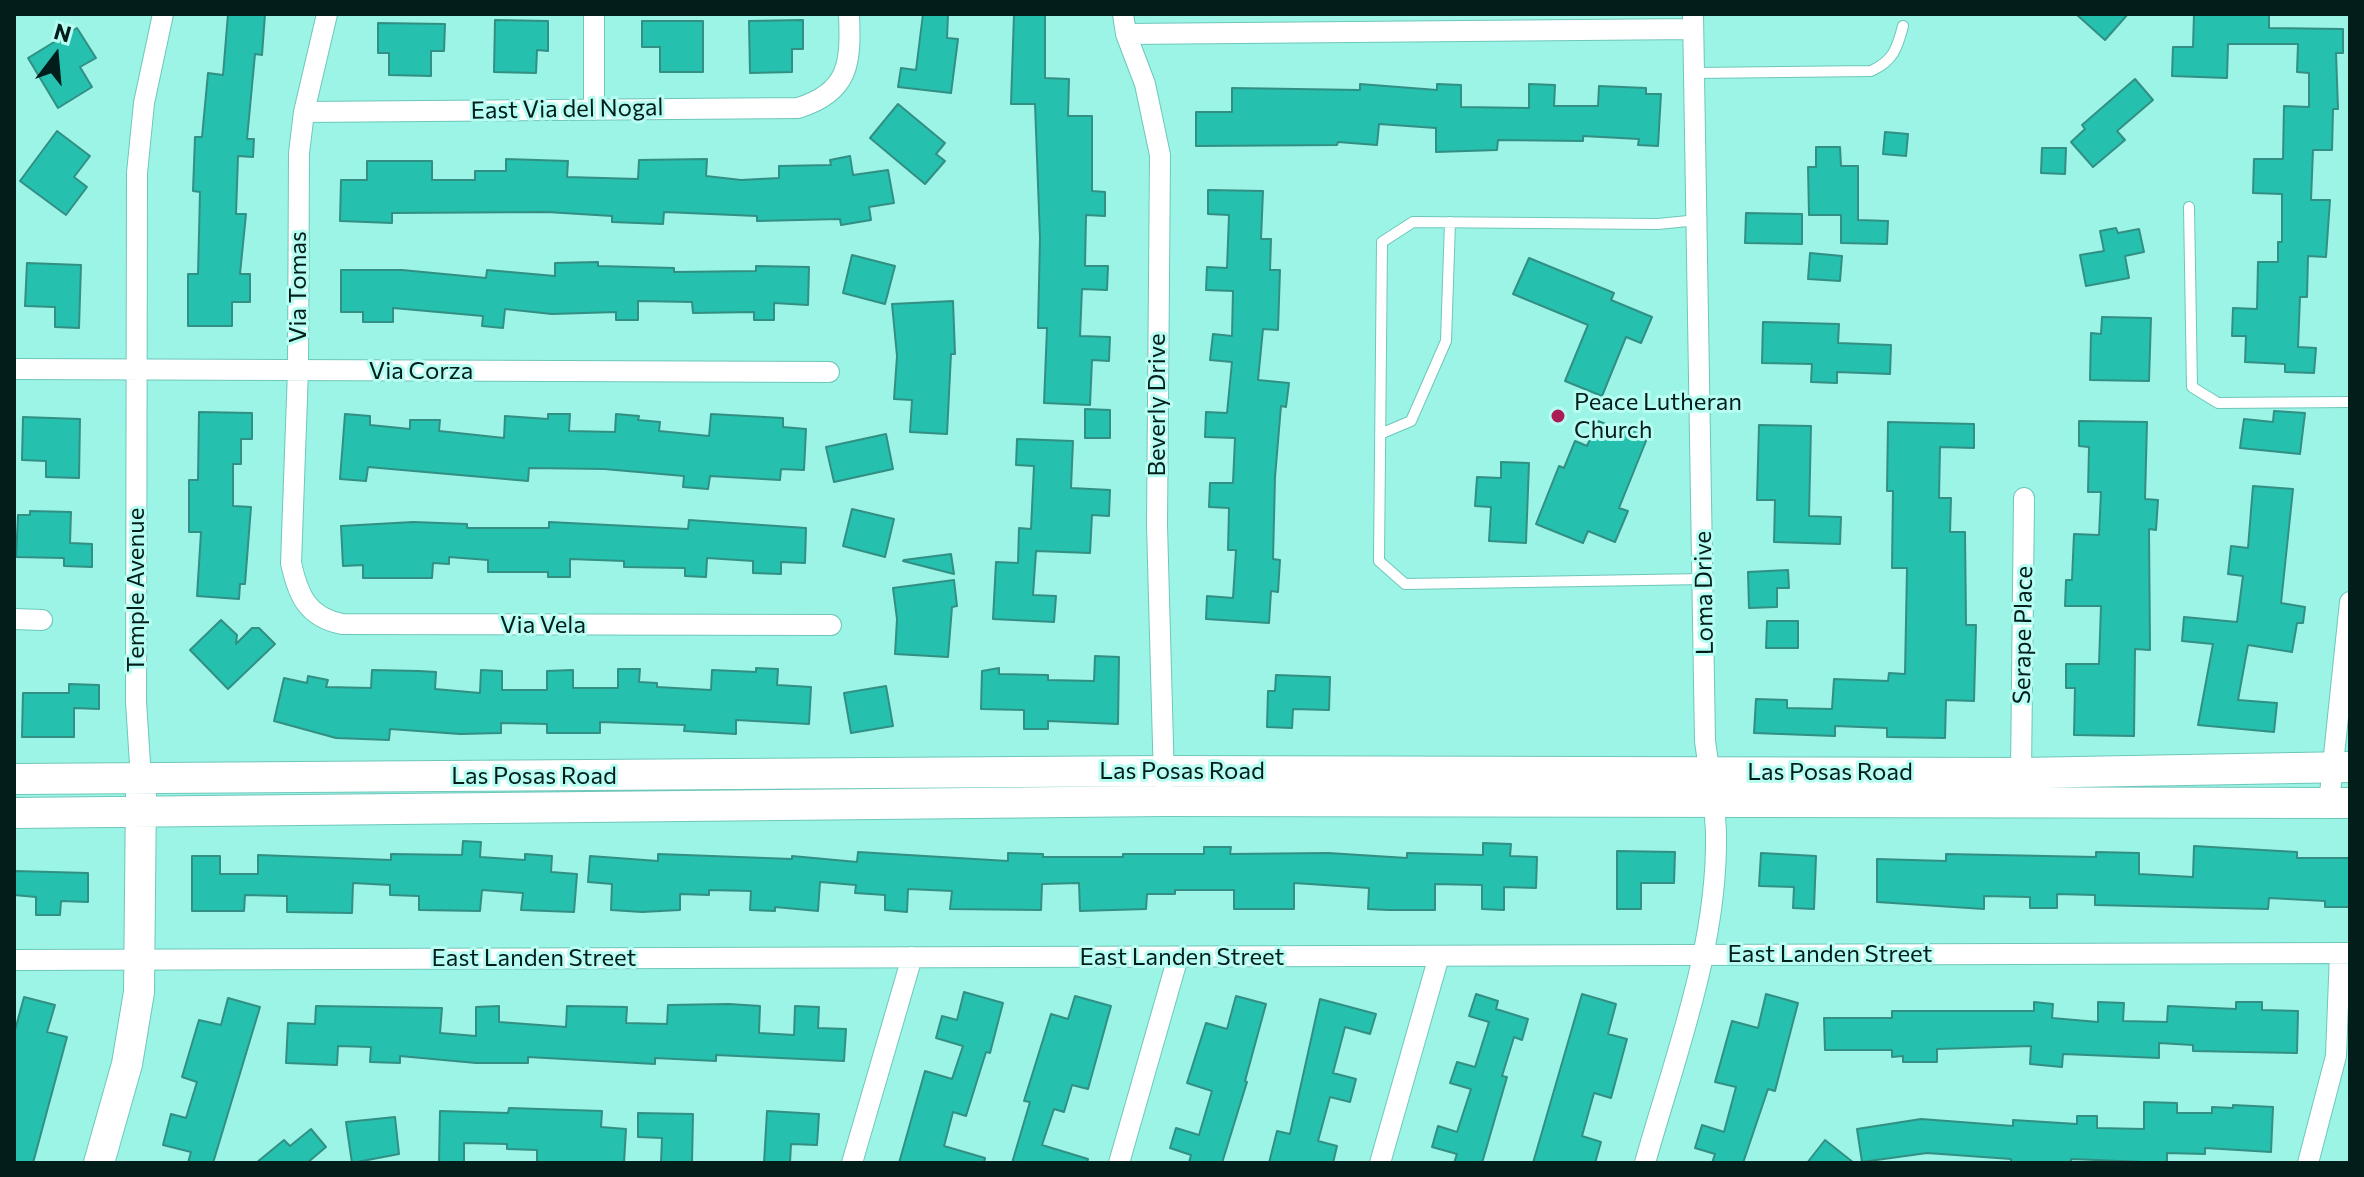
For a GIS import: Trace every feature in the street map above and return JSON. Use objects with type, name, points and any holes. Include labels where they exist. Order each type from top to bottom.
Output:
[{"type":"main road","name":"Las Posas Road","points":[[14,779],[1163,771],[2021,773],[2341,767]]},
{"type":"main road","name":"Temple Avenue","points":[[99,1163],[127,1064],[142,960],[141,779]]},
{"type":"main road","name":"Las Posas Road","points":[[14,813],[1164,801],[2340,803]]},
{"type":"street","name":"Temple Avenue","points":[[141,779],[136,702],[137,173],[144,103],[163,14]]},
{"type":"street","name":"Via Tomas","points":[[291,563],[298,370],[299,153],[304,112],[327,14]]},
{"type":"street","points":[[594,14],[594,110]]},
{"type":"street","name":"East Via del Nogal","points":[[304,112],[798,108],[827,96],[840,82],[848,65],[849,14]]},
{"type":"street","points":[[1124,24],[1693,21]]},
{"type":"street","name":"Loma Drive","points":[[1645,1163],[1704,954],[1715,867],[1713,803],[1705,741],[1693,21]]},
{"type":"street","name":"Beverly Drive","points":[[1124,24],[1145,84],[1160,155],[1157,525],[1164,801]]},
{"type":"street","name":"Via Corza","points":[[14,369],[829,372]]},
{"type":"street","name":"Serape Place","points":[[2021,773],[2024,498]]},
{"type":"street","name":"Via Vela","points":[[291,563],[297,591],[305,605],[326,621],[342,624],[831,625]]},
{"type":"street","points":[[2340,803],[2350,602]]},
{"type":"street","points":[[14,619],[42,620]]},
{"type":"street","points":[[2308,1163],[2336,1056],[2345,953]]},
{"type":"street","name":"East Landen Street","points":[[14,960],[2345,953]]},
{"type":"street","points":[[1380,1163],[1439,956]]},
{"type":"street","points":[[852,1163],[912,957]]},
{"type":"street","points":[[1119,1163],[1178,957]]},
{"type":"lane","points":[[1695,73],[1871,71],[1888,64],[1903,26]]},
{"type":"lane","points":[[2189,207],[2192,387],[2218,403],[2350,402]]},
{"type":"lane","points":[[1698,220],[1658,224],[1413,222],[1382,242],[1379,561],[1405,584],[1704,579]]},
{"type":"lane","points":[[1380,434],[1411,421],[1446,341],[1450,222]]},
{"type":"building","points":[[228,14],[265,14],[262,55],[255,54],[247,139],[254,139],[253,157],[238,156],[236,214],[246,214],[240,274],[250,274],[250,302],[232,302],[232,326],[188,326],[188,274],[198,274],[200,192],[193,191],[195,137],[202,137],[208,73],[223,75]]},
{"type":"building","points":[[923,14],[948,14],[947,38],[958,39],[951,93],[898,87],[901,68],[916,70]]},
{"type":"building","points":[[1014,14],[1045,14],[1045,78],[1069,79],[1068,116],[1092,116],[1092,191],[1105,192],[1105,216],[1086,215],[1085,266],[1108,266],[1107,290],[1082,289],[1080,336],[1110,337],[1109,361],[1092,360],[1090,405],[1044,403],[1047,328],[1038,328],[1040,238],[1035,104],[1011,104]]},
{"type":"building","points":[[2076,14],[2128,14],[2105,40]]},
{"type":"building","points":[[2194,14],[2269,15],[2269,28],[2343,29],[2343,53],[2336,53],[2338,109],[2333,109],[2332,150],[2313,150],[2311,200],[2330,200],[2326,257],[2308,256],[2307,297],[2300,297],[2298,347],[2316,348],[2314,373],[2285,372],[2285,364],[2245,362],[2246,336],[2232,336],[2233,308],[2257,309],[2258,262],[2278,262],[2278,242],[2282,242],[2282,194],[2253,193],[2254,159],[2283,159],[2284,106],[2309,107],[2309,73],[2297,72],[2298,44],[2228,44],[2227,78],[2172,76],[2173,47],[2193,47]]},
{"type":"building","points":[[495,20],[548,21],[548,51],[537,50],[536,73],[494,72]]},
{"type":"building","points":[[803,20],[803,49],[792,49],[792,72],[750,73],[749,21]]},
{"type":"building","points":[[642,21],[703,21],[703,72],[660,72],[660,47],[642,47]]},
{"type":"building","points":[[378,23],[445,24],[444,51],[431,51],[431,76],[389,75],[389,53],[378,53]]},
{"type":"building","points":[[77,28],[96,58],[80,67],[92,87],[58,108],[28,58]]},
{"type":"building","points":[[2135,79],[2153,100],[2117,131],[2125,140],[2093,167],[2071,142],[2085,129],[2082,125]]},
{"type":"building","points":[[1360,84],[1437,90],[1437,84],[1461,85],[1461,107],[1529,108],[1529,84],[1555,85],[1554,106],[1598,106],[1599,86],[1646,88],[1646,94],[1661,94],[1658,146],[1638,145],[1639,139],[1583,136],[1583,141],[1498,140],[1497,150],[1436,152],[1436,128],[1379,124],[1377,145],[1338,142],[1337,145],[1196,146],[1196,112],[1232,112],[1232,88],[1360,90]]},
{"type":"building","points":[[898,104],[945,143],[936,154],[945,161],[925,184],[870,138]]},
{"type":"building","points":[[57,131],[90,156],[74,177],[87,187],[66,215],[20,181]]},
{"type":"building","points":[[1885,132],[1908,134],[1906,156],[1883,154]]},
{"type":"building","points":[[1816,147],[1840,147],[1841,166],[1858,166],[1858,220],[1888,221],[1887,244],[1841,243],[1841,215],[1809,215],[1808,167],[1816,167]]},
{"type":"building","points":[[2042,148],[2066,148],[2065,174],[2041,173]]},
{"type":"building","points":[[850,156],[853,175],[888,170],[894,203],[869,207],[871,220],[841,225],[840,219],[757,221],[757,216],[664,212],[663,224],[612,222],[612,216],[547,212],[392,213],[392,223],[340,221],[341,180],[367,180],[367,161],[432,161],[432,180],[475,180],[475,171],[506,171],[506,159],[568,161],[567,177],[638,179],[639,160],[707,159],[706,176],[741,180],[779,178],[779,166],[831,165],[830,160]]},
{"type":"building","points":[[1208,190],[1263,191],[1261,239],[1271,239],[1270,270],[1280,270],[1278,330],[1263,329],[1258,380],[1289,383],[1286,407],[1281,406],[1275,477],[1273,559],[1280,560],[1278,592],[1271,591],[1269,623],[1206,619],[1207,596],[1233,598],[1236,550],[1228,550],[1229,508],[1209,507],[1210,483],[1233,483],[1235,438],[1205,437],[1206,412],[1227,413],[1232,362],[1210,360],[1213,334],[1232,336],[1233,291],[1206,290],[1207,267],[1227,268],[1229,215],[1208,214]]},
{"type":"building","points":[[1746,213],[1802,214],[1802,244],[1745,243]]},
{"type":"building","points":[[2116,228],[2118,233],[2139,229],[2144,252],[2125,256],[2129,278],[2086,286],[2080,255],[2104,251],[2100,231]]},
{"type":"building","points":[[1810,253],[1842,256],[1840,281],[1808,279]]},
{"type":"building","points":[[852,255],[895,266],[885,304],[843,293]]},
{"type":"building","points":[[1529,258],[1614,293],[1611,300],[1652,317],[1641,343],[1626,337],[1602,396],[1565,381],[1588,325],[1513,294]]},
{"type":"building","points":[[598,262],[598,266],[674,268],[674,272],[756,271],[756,266],[809,267],[808,305],[774,303],[774,320],[754,320],[754,312],[693,313],[692,302],[638,301],[638,320],[616,320],[616,312],[552,314],[505,309],[503,328],[482,326],[483,316],[393,308],[393,322],[363,322],[363,312],[341,312],[341,270],[402,270],[486,278],[487,270],[555,276],[555,263]]},
{"type":"building","points":[[27,263],[81,265],[79,328],[55,327],[55,307],[25,306]]},
{"type":"building","points":[[953,301],[955,354],[951,354],[947,434],[910,432],[912,400],[894,399],[897,356],[892,304]]},
{"type":"building","points":[[2102,317],[2151,318],[2149,381],[2090,380],[2091,333],[2101,334]]},
{"type":"building","points":[[1763,322],[1839,324],[1838,343],[1891,345],[1890,374],[1837,372],[1837,383],[1811,382],[1812,364],[1762,363]]},
{"type":"building","points":[[1085,409],[1110,410],[1110,438],[1085,438]]},
{"type":"building","points":[[2274,411],[2305,413],[2300,454],[2240,448],[2244,419],[2273,422]]},
{"type":"building","points":[[199,412],[252,413],[252,439],[241,439],[241,464],[233,464],[233,506],[251,507],[245,584],[240,584],[239,599],[197,596],[201,532],[189,532],[189,480],[198,480]]},
{"type":"building","points":[[345,414],[370,416],[370,425],[410,429],[410,420],[440,420],[439,431],[504,438],[505,416],[548,419],[548,414],[570,414],[569,431],[615,432],[616,414],[639,416],[638,420],[660,422],[659,431],[709,436],[711,414],[783,418],[783,427],[806,429],[804,470],[781,469],[780,480],[710,476],[708,489],[683,487],[684,476],[604,469],[529,468],[528,481],[368,467],[366,481],[340,479]]},
{"type":"building","points":[[23,417],[80,419],[79,478],[46,477],[46,461],[22,460]]},
{"type":"building","points":[[1598,421],[1626,432],[1628,428],[1648,436],[1619,508],[1628,511],[1615,542],[1588,531],[1583,543],[1536,524],[1559,466],[1564,468],[1575,441],[1587,446]]},
{"type":"building","points":[[2079,421],[2147,422],[2145,499],[2158,500],[2156,530],[2149,529],[2150,650],[2135,649],[2134,736],[2074,735],[2075,688],[2066,688],[2066,664],[2099,664],[2101,606],[2065,606],[2066,580],[2072,580],[2074,534],[2099,535],[2101,492],[2088,492],[2089,447],[2079,446]]},
{"type":"building","points":[[1888,422],[1974,424],[1974,448],[1940,447],[1939,498],[1951,498],[1950,532],[1965,532],[1966,625],[1976,625],[1974,701],[1946,700],[1945,738],[1887,737],[1887,728],[1835,726],[1835,736],[1754,733],[1756,699],[1787,700],[1787,708],[1832,709],[1834,679],[1888,681],[1889,673],[1905,674],[1907,568],[1892,568],[1893,491],[1887,491]]},
{"type":"building","points":[[1759,425],[1811,426],[1809,516],[1841,517],[1840,544],[1774,542],[1775,500],[1757,500]]},
{"type":"building","points":[[886,434],[893,469],[834,482],[826,447]]},
{"type":"building","points":[[1017,439],[1073,441],[1071,488],[1110,490],[1109,516],[1092,515],[1090,553],[1036,551],[1033,595],[1056,596],[1054,622],[993,619],[996,562],[1018,563],[1019,528],[1031,529],[1034,466],[1016,465]]},
{"type":"building","points":[[1501,462],[1529,463],[1526,543],[1489,541],[1491,507],[1475,506],[1477,477],[1501,478]]},
{"type":"building","points":[[2253,486],[2293,489],[2281,603],[2305,607],[2303,623],[2297,623],[2292,652],[2248,645],[2238,700],[2277,703],[2274,732],[2198,725],[2213,644],[2182,641],[2184,617],[2237,622],[2243,576],[2228,574],[2231,546],[2248,548]]},
{"type":"building","points":[[852,509],[894,519],[885,557],[843,546]]},
{"type":"building","points":[[30,511],[71,512],[70,543],[92,544],[92,567],[64,566],[64,558],[16,557],[18,515],[30,515]]},
{"type":"building","points":[[689,520],[806,528],[805,563],[781,562],[781,574],[753,573],[753,561],[707,558],[706,577],[685,576],[685,568],[624,567],[624,561],[570,559],[570,577],[548,577],[548,572],[488,572],[488,560],[449,557],[449,564],[433,563],[432,578],[363,578],[363,565],[343,566],[341,526],[413,522],[467,524],[467,528],[549,528],[549,522],[688,529]]},
{"type":"building","points":[[951,554],[954,574],[903,561],[904,560]]},
{"type":"building","points":[[1788,570],[1789,588],[1777,588],[1777,607],[1749,608],[1748,572]]},
{"type":"building","points":[[954,580],[957,606],[952,607],[948,657],[895,654],[897,619],[893,588]]},
{"type":"building","points":[[221,620],[237,635],[236,644],[252,628],[259,628],[275,644],[228,689],[190,650]]},
{"type":"building","points":[[1767,621],[1798,621],[1798,648],[1766,648]]},
{"type":"building","points":[[1095,656],[1119,657],[1118,724],[1048,721],[1048,729],[1024,729],[1024,710],[981,709],[982,671],[999,668],[999,674],[1048,675],[1048,680],[1094,681]]},
{"type":"building","points":[[756,668],[778,669],[777,685],[811,687],[809,724],[736,720],[736,734],[684,731],[685,725],[600,722],[600,733],[547,733],[547,724],[501,723],[501,733],[460,734],[390,729],[389,740],[336,738],[274,721],[284,678],[307,683],[308,676],[328,680],[326,687],[371,688],[372,670],[436,672],[435,689],[480,693],[481,670],[502,671],[502,690],[547,690],[547,671],[573,670],[573,688],[618,688],[618,669],[640,669],[639,682],[657,683],[657,687],[711,690],[712,670],[756,672]]},
{"type":"building","points":[[1276,675],[1330,677],[1329,710],[1293,709],[1292,728],[1267,727],[1268,691],[1275,691]]},
{"type":"building","points":[[69,684],[99,685],[99,709],[74,708],[74,737],[22,737],[23,693],[69,693]]},
{"type":"building","points":[[886,686],[893,726],[851,733],[844,693]]},
{"type":"building","points":[[463,841],[481,842],[480,857],[525,860],[525,854],[552,856],[551,872],[577,874],[574,912],[521,910],[523,893],[482,890],[480,911],[419,910],[419,896],[390,895],[390,885],[353,883],[352,913],[287,912],[287,896],[245,895],[244,911],[192,911],[192,856],[220,856],[220,874],[258,874],[258,855],[391,860],[391,854],[462,855]]},
{"type":"building","points":[[1483,843],[1511,844],[1510,856],[1537,857],[1536,888],[1504,887],[1504,910],[1482,909],[1482,885],[1435,884],[1435,910],[1388,910],[1368,909],[1369,888],[1294,883],[1294,909],[1234,909],[1234,890],[1175,890],[1175,894],[1147,894],[1146,909],[1080,911],[1079,883],[1042,884],[1041,910],[950,909],[952,891],[908,889],[907,912],[885,910],[885,895],[855,893],[856,885],[820,882],[818,911],[775,907],[775,911],[750,910],[751,891],[709,890],[709,895],[680,894],[680,910],[642,912],[611,910],[612,884],[588,882],[590,856],[658,861],[658,854],[792,859],[792,856],[857,862],[858,852],[1008,861],[1008,853],[1043,854],[1043,857],[1123,857],[1123,854],[1204,854],[1204,847],[1231,847],[1230,854],[1328,853],[1407,858],[1407,853],[1483,855]]},
{"type":"building","points":[[2194,846],[2297,852],[2297,858],[2350,858],[2350,907],[2325,907],[2325,901],[2269,898],[2268,909],[2095,905],[2095,895],[2057,894],[2057,908],[2030,908],[2030,897],[1984,896],[1984,909],[1877,902],[1877,859],[1946,861],[1946,854],[2096,857],[2096,852],[2139,853],[2139,874],[2193,877]]},
{"type":"building","points":[[1617,851],[1675,852],[1674,883],[1641,883],[1641,909],[1617,909]]},
{"type":"building","points":[[1761,853],[1816,856],[1814,909],[1793,908],[1794,887],[1759,886]]},
{"type":"building","points":[[14,871],[88,873],[88,902],[61,901],[60,915],[36,915],[36,897],[14,895]]},
{"type":"building","points":[[964,992],[1003,1003],[990,1053],[986,1052],[966,1116],[953,1112],[944,1146],[985,1158],[984,1163],[899,1163],[925,1071],[952,1079],[963,1046],[936,1038],[942,1016],[957,1020]]},
{"type":"building","points":[[1476,994],[1498,1001],[1496,1009],[1528,1019],[1522,1040],[1514,1037],[1502,1076],[1507,1077],[1482,1163],[1454,1163],[1457,1154],[1432,1147],[1438,1126],[1457,1132],[1471,1089],[1450,1083],[1457,1062],[1475,1067],[1489,1022],[1469,1016]]},
{"type":"building","points":[[1582,994],[1616,1004],[1608,1034],[1627,1039],[1611,1098],[1594,1093],[1582,1136],[1601,1142],[1595,1163],[1533,1163]]},
{"type":"building","points":[[1766,994],[1798,1003],[1775,1091],[1768,1089],[1743,1163],[1712,1163],[1715,1154],[1695,1148],[1702,1125],[1724,1132],[1736,1087],[1715,1082],[1732,1021],[1758,1028]]},
{"type":"building","points":[[1075,996],[1111,1006],[1088,1089],[1072,1085],[1064,1112],[1054,1109],[1042,1145],[1088,1159],[1087,1163],[1012,1163],[1030,1102],[1024,1101],[1051,1014],[1068,1019]]},
{"type":"building","points":[[1236,996],[1266,1004],[1247,1082],[1222,1163],[1189,1163],[1191,1155],[1170,1148],[1176,1128],[1199,1135],[1212,1091],[1187,1083],[1206,1023],[1227,1029]]},
{"type":"building","points":[[24,997],[55,1005],[47,1032],[67,1037],[33,1163],[14,1163],[14,1034]]},
{"type":"building","points":[[228,998],[260,1007],[213,1163],[188,1163],[191,1152],[163,1145],[171,1114],[186,1118],[197,1082],[182,1077],[199,1020],[221,1025]]},
{"type":"building","points":[[1320,999],[1376,1014],[1370,1034],[1345,1027],[1333,1073],[1356,1079],[1350,1102],[1330,1097],[1318,1141],[1337,1146],[1333,1163],[1269,1163],[1277,1131],[1290,1134]]},
{"type":"building","points":[[2034,1002],[2053,1004],[2052,1018],[2098,1022],[2098,1002],[2124,1003],[2123,1021],[2167,1022],[2168,1006],[2236,1009],[2236,1002],[2262,1002],[2262,1010],[2298,1011],[2297,1053],[2193,1051],[2193,1045],[2159,1043],[2159,1058],[2063,1054],[2062,1067],[2030,1064],[2031,1046],[1937,1049],[1937,1062],[1903,1062],[1903,1056],[1892,1057],[1892,1050],[1825,1050],[1824,1018],[1892,1018],[1892,1011],[2034,1011]]},
{"type":"building","points":[[668,1005],[760,1006],[759,1033],[794,1035],[795,1006],[819,1007],[818,1028],[846,1029],[844,1061],[716,1055],[716,1061],[655,1058],[655,1064],[528,1057],[528,1063],[476,1063],[400,1056],[400,1063],[370,1062],[371,1047],[338,1046],[337,1065],[286,1063],[288,1023],[315,1024],[316,1006],[442,1008],[440,1033],[476,1036],[476,1007],[499,1006],[499,1022],[566,1027],[567,1006],[627,1007],[626,1023],[667,1024]]},
{"type":"building","points":[[2144,1102],[2177,1103],[2177,1113],[2212,1113],[2212,1107],[2233,1108],[2233,1105],[2273,1107],[2271,1152],[2205,1148],[2205,1154],[2167,1153],[2167,1163],[2071,1159],[2071,1163],[2011,1163],[2011,1159],[1927,1153],[1862,1162],[1857,1129],[1921,1119],[2013,1126],[2013,1120],[2077,1124],[2077,1116],[2097,1116],[2097,1128],[2144,1129]]},
{"type":"building","points":[[509,1108],[602,1111],[601,1127],[626,1129],[624,1163],[537,1163],[537,1150],[507,1149],[507,1144],[464,1143],[464,1163],[439,1163],[440,1111],[508,1113]]},
{"type":"building","points":[[767,1111],[819,1114],[817,1145],[791,1144],[790,1163],[764,1163]]},
{"type":"building","points":[[638,1113],[693,1114],[692,1163],[661,1163],[662,1138],[638,1137]]},
{"type":"building","points":[[395,1117],[399,1154],[352,1163],[346,1122]]},
{"type":"building","points":[[311,1129],[326,1147],[307,1163],[256,1163],[284,1140],[290,1146]]},
{"type":"building","points":[[1825,1140],[1854,1163],[1807,1163]]},
{"type":"place","name":"Peace Lutheran Church","points":[[1558,416]]}]
